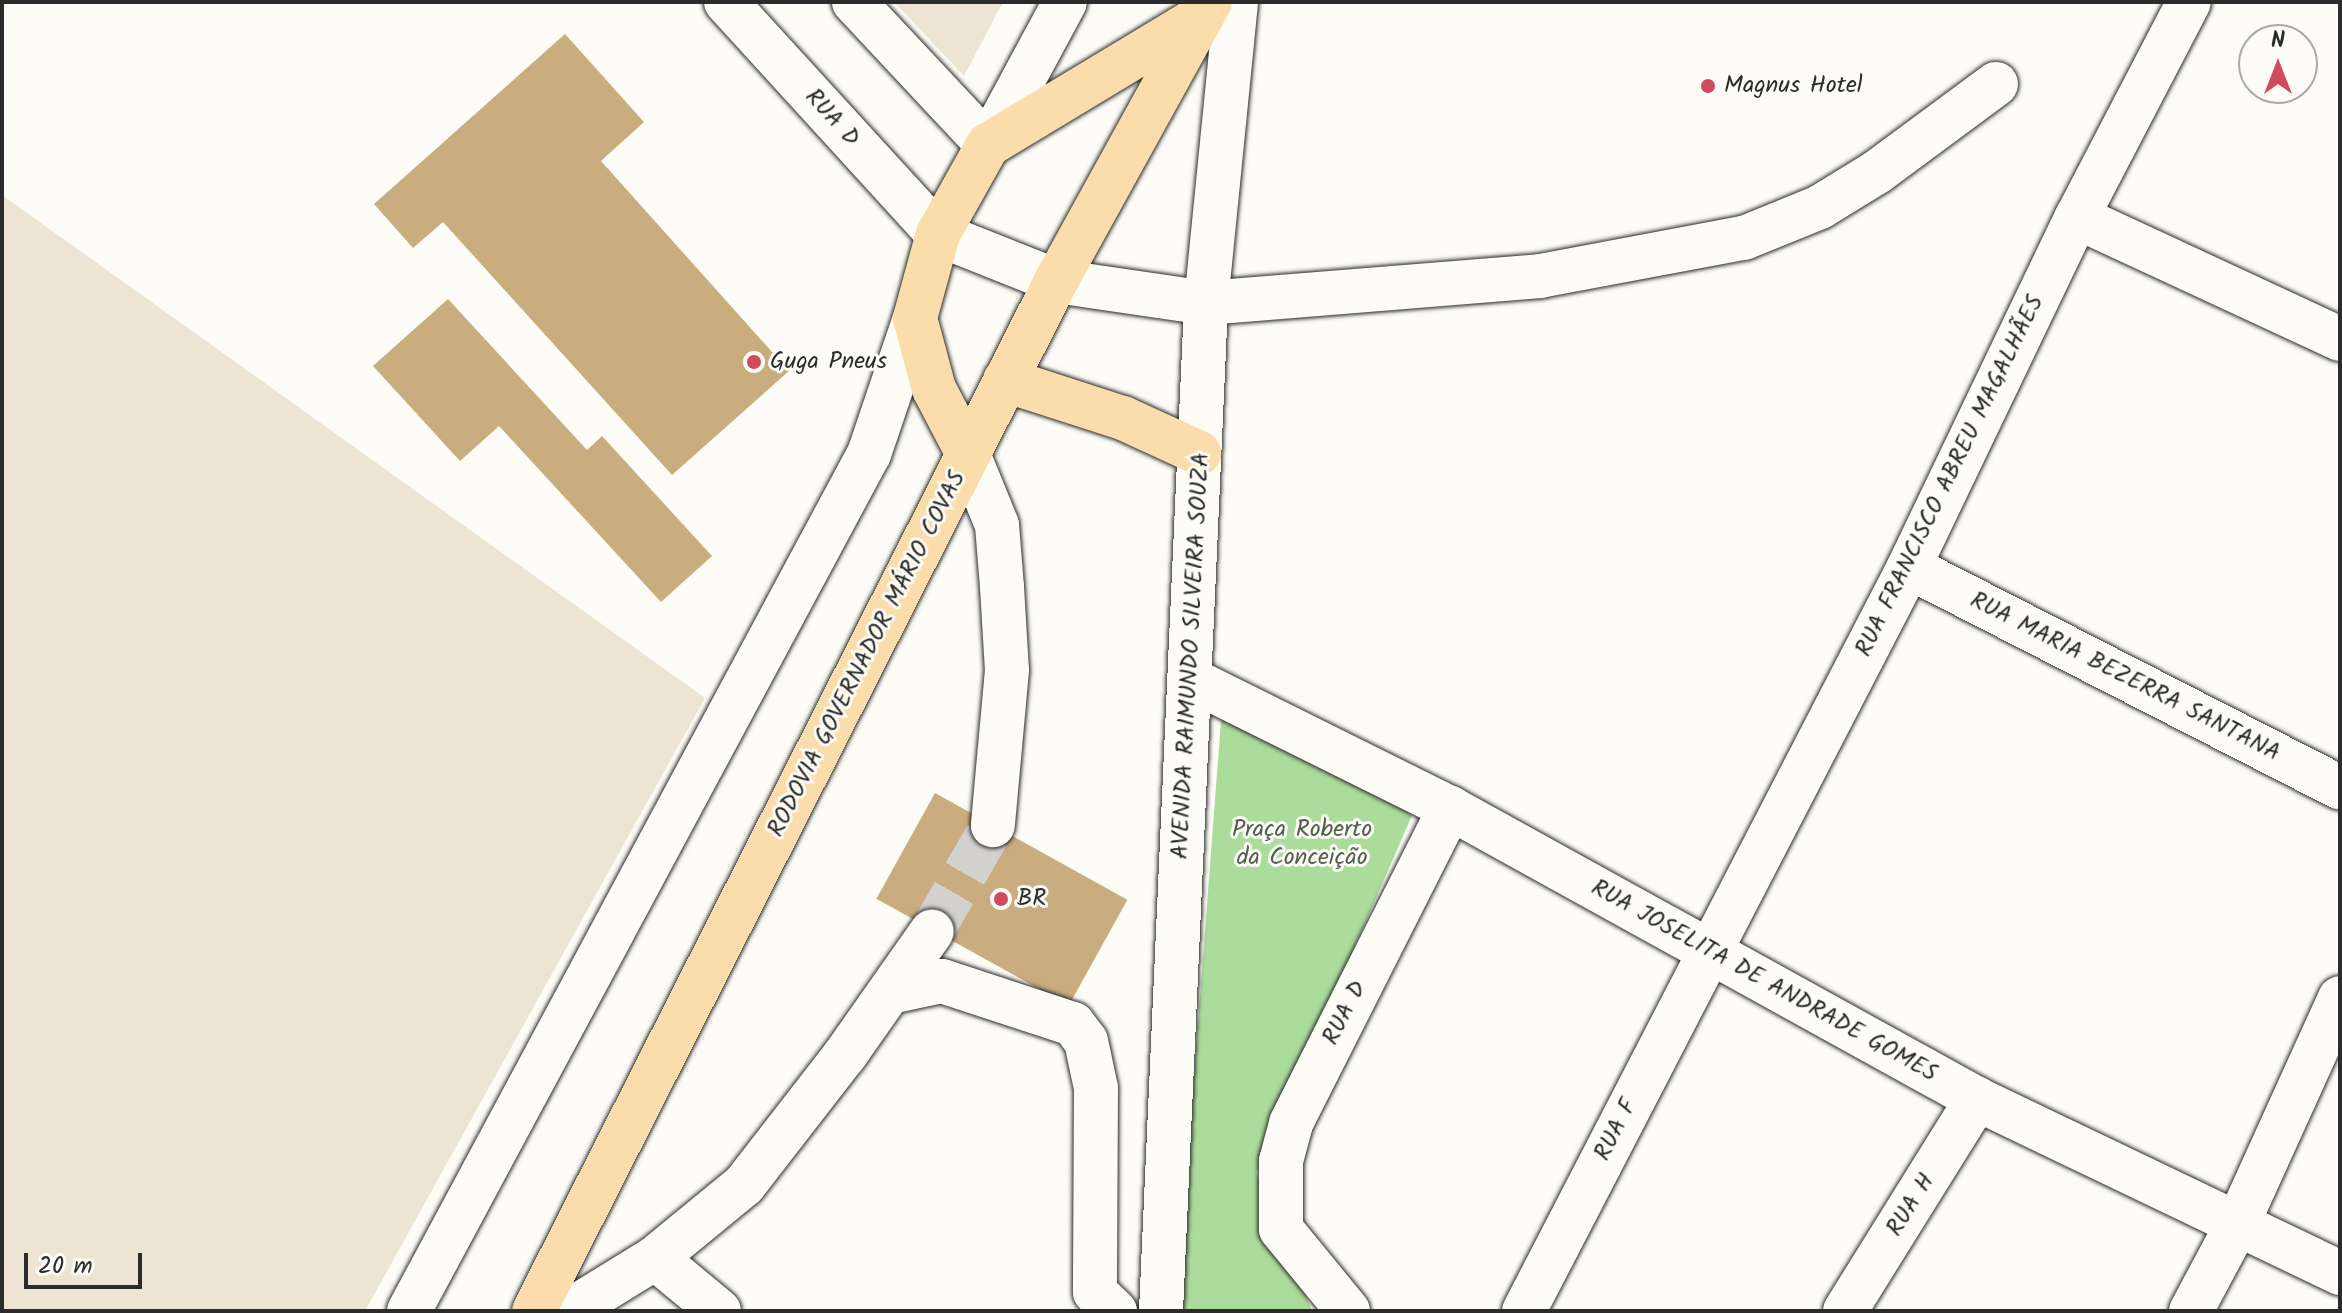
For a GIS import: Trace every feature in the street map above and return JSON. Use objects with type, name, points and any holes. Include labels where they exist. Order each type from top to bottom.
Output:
[{"type":"highway","points":[[968,454],[934,389],[915,318],[938,234],[988,145],[1217,6]]},
{"type":"highway","name":"RODOVIA GOVERNADOR MÁRIO COVAS","points":[[534,1311],[1056,281],[1217,6]]},
{"type":"highway","points":[[1005,380],[1123,418],[1199,453]]},
{"type":"street","name":"RUA D","points":[[726,2],[938,234]]},
{"type":"street","points":[[854,2],[988,145],[1065,2]]},
{"type":"street","name":"RUA FRANCISCO ABREU MAGALHÃES","points":[[1709,950],[1909,567],[2077,217],[2189,2]]},
{"type":"street","name":"AVENIDA RAIMUNDO SILVEIRA SOUZA","points":[[1161,1311],[1192,680],[1217,6]]},
{"type":"street","points":[[938,234],[1056,281],[1206,303],[1540,276],[1744,238],[1820,207],[1877,172],[1996,84]]},
{"type":"street","points":[[2077,217],[2340,339]]},
{"type":"street","points":[[409,1311],[869,454],[915,318]]},
{"type":"street","points":[[968,454],[997,525],[1002,587],[1007,670],[993,825]]},
{"type":"street","name":"RUA MARIA BEZERRA SANTANA","points":[[1909,567],[2340,788]]},
{"type":"street","name":"RUA JOSELITA DE ANDRADE GOMES","points":[[1192,680],[1450,808],[1977,1099],[2340,1273]]},
{"type":"street","name":"RUA D","points":[[1348,1311],[1281,1229],[1279,1185],[1291,1123],[1450,808]]},
{"type":"street","points":[[569,1311],[655,1258],[744,1185],[890,992],[932,931]]},
{"type":"street","name":"RUA F","points":[[1524,1311],[1709,950]]},
{"type":"street","points":[[890,992],[942,981],[1073,1024],[1086,1041],[1096,1088],[1095,1292],[1115,1311]]},
{"type":"street","points":[[2191,1311],[2237,1225],[2340,998]]},
{"type":"street","name":"RUA H","points":[[1845,1311],[1977,1099]]},
{"type":"street","points":[[655,1258],[719,1311]]},
{"type":"shaded area","points":[[894,2],[1003,2],[964,76]]},
{"type":"shaded area","points":[[2,195],[705,698],[365,1311],[2,1311]]},
{"type":"green space","name":"Praça Roberto da Conceição","points":[[1222,708],[1420,797],[1256,1173],[1312,1311],[1176,1311]]},
{"type":"building","points":[[565,34],[644,122],[601,161],[789,371],[672,475],[443,222],[413,248],[374,204]]},
{"type":"building","points":[[448,299],[587,450],[602,436],[712,556],[661,602],[499,426],[460,461],[373,366]]},
{"type":"building","name":"BR","points":[[935,793],[1127,900],[1069,1005],[876,899]]},
{"type":"tunnel","points":[[932,931],[993,825]]},
{"type":"place","name":"Magnus Hotel","points":[[1708,86]]},
{"type":"place","name":"Guga Pneus","points":[[754,362]]},
{"type":"place","name":"BR","points":[[1001,899]]}]
